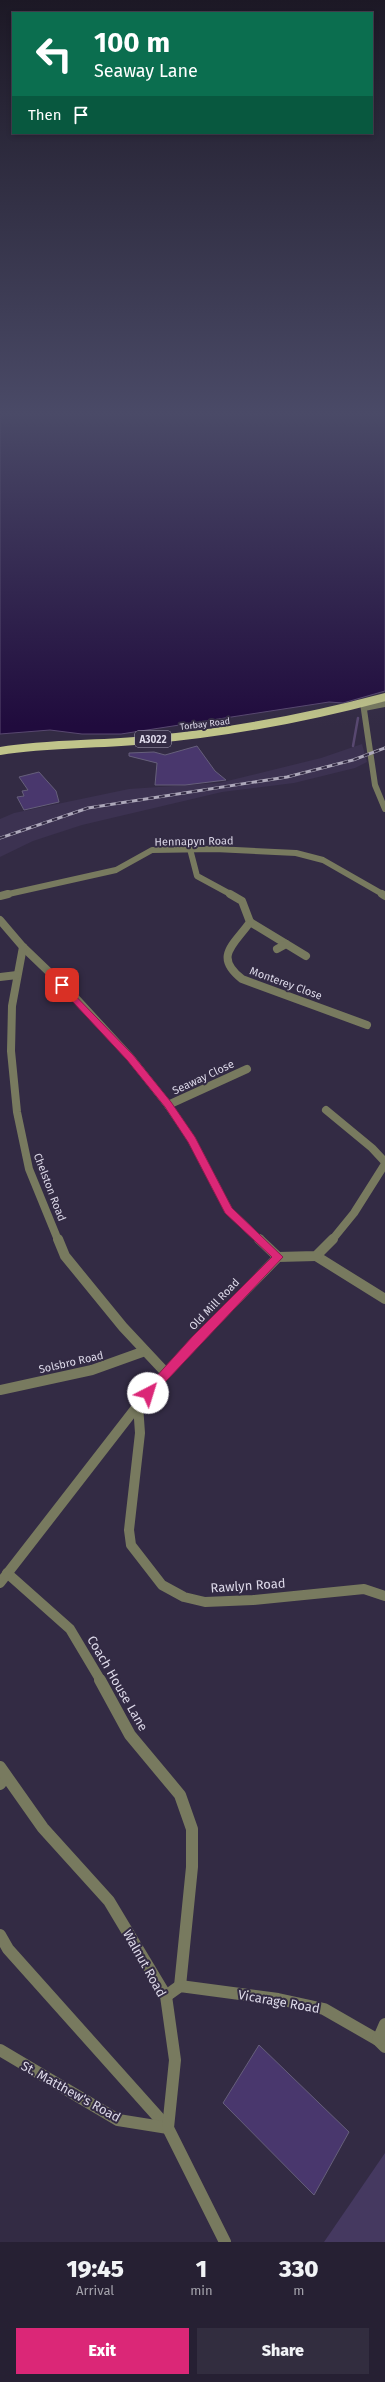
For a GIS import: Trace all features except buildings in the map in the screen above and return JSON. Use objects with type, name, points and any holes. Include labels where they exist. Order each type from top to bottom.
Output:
[{"type":"main road","name":"Torbay Road","points":[[0,751],[31,746],[109,743],[225,732],[364,706],[385,697]]},
{"type":"street","points":[[385,704],[364,706],[375,785],[385,809]]},
{"type":"street","points":[[190,849],[197,876],[242,901],[250,922],[306,956]]},
{"type":"street","name":"Hennapyn Road","points":[[0,896],[116,870],[152,850],[190,849],[244,850],[304,855],[322,860],[385,896]]},
{"type":"street","points":[[0,920],[23,947],[72,994],[130,1057],[168,1105],[192,1140],[229,1211],[278,1257],[316,1256],[385,1299]]},
{"type":"street","name":"Monterey Close","points":[[250,922],[227,951],[226,959],[230,971],[242,979],[367,1025]]},
{"type":"street","points":[[277,949],[286,944]]},
{"type":"street","name":"Chelston Road","points":[[23,947],[17,975],[11,1022],[13,1082],[29,1169],[65,1256],[145,1351],[166,1373]]},
{"type":"street","points":[[0,977],[17,975]]},
{"type":"street","name":"Seaway Close","points":[[168,1105],[247,1069]]},
{"type":"street","points":[[316,1256],[331,1242],[343,1227],[366,1195],[385,1163],[372,1148],[326,1110]]},
{"type":"street","name":"Old Mill Road","points":[[0,1583],[122,1429],[138,1405],[166,1373],[278,1257]]},
{"type":"street","name":"Solsbro Road","points":[[0,1390],[88,1372],[121,1363],[145,1351]]},
{"type":"street","name":"Rawlyn Road","points":[[138,1405],[140,1441],[129,1530],[131,1545],[162,1585],[184,1597],[205,1602],[226,1602],[364,1589],[385,1596]]},
{"type":"street","name":"Coach House Lane","points":[[7,1573],[70,1629],[109,1694],[130,1735],[183,1800],[192,1829],[192,1867],[180,1986]]},
{"type":"street","name":"Walnut Road","points":[[2,1776],[43,1828],[109,1901],[166,1996],[175,2060],[168,2128]]},
{"type":"street","points":[[0,1935],[8,1949],[168,2128],[199,2195],[225,2242]]},
{"type":"street","points":[[166,1996],[180,1986]]},
{"type":"street","name":"Vicarage Road","points":[[180,1986],[278,1999],[324,2009],[382,2043]]},
{"type":"street","points":[[382,2043],[385,2024]]},
{"type":"street","name":"St. Matthew's Road","points":[[0,2050],[118,2120],[168,2128]]},
{"type":"shaded area","points":[[0,518],[385,518],[385,691],[343,703],[329,702],[121,734],[82,734],[50,730],[0,734]]},
{"type":"shaded area","points":[[362,744],[367,762],[355,768],[294,783],[222,792],[82,825],[33,841],[0,857],[0,819],[14,813],[129,789],[219,783],[321,758]]},
{"type":"shaded area","points":[[385,2153],[385,2242],[324,2242]]},
{"type":"waterway","points":[[353,746],[358,718]]},
{"type":"railway","points":[[0,838],[88,808],[287,777],[353,760],[385,748]]},
{"type":"route","points":[[62,985],[130,1057],[168,1105],[192,1140],[229,1211],[249,1232],[278,1257],[258,1276],[148,1393]]}]
